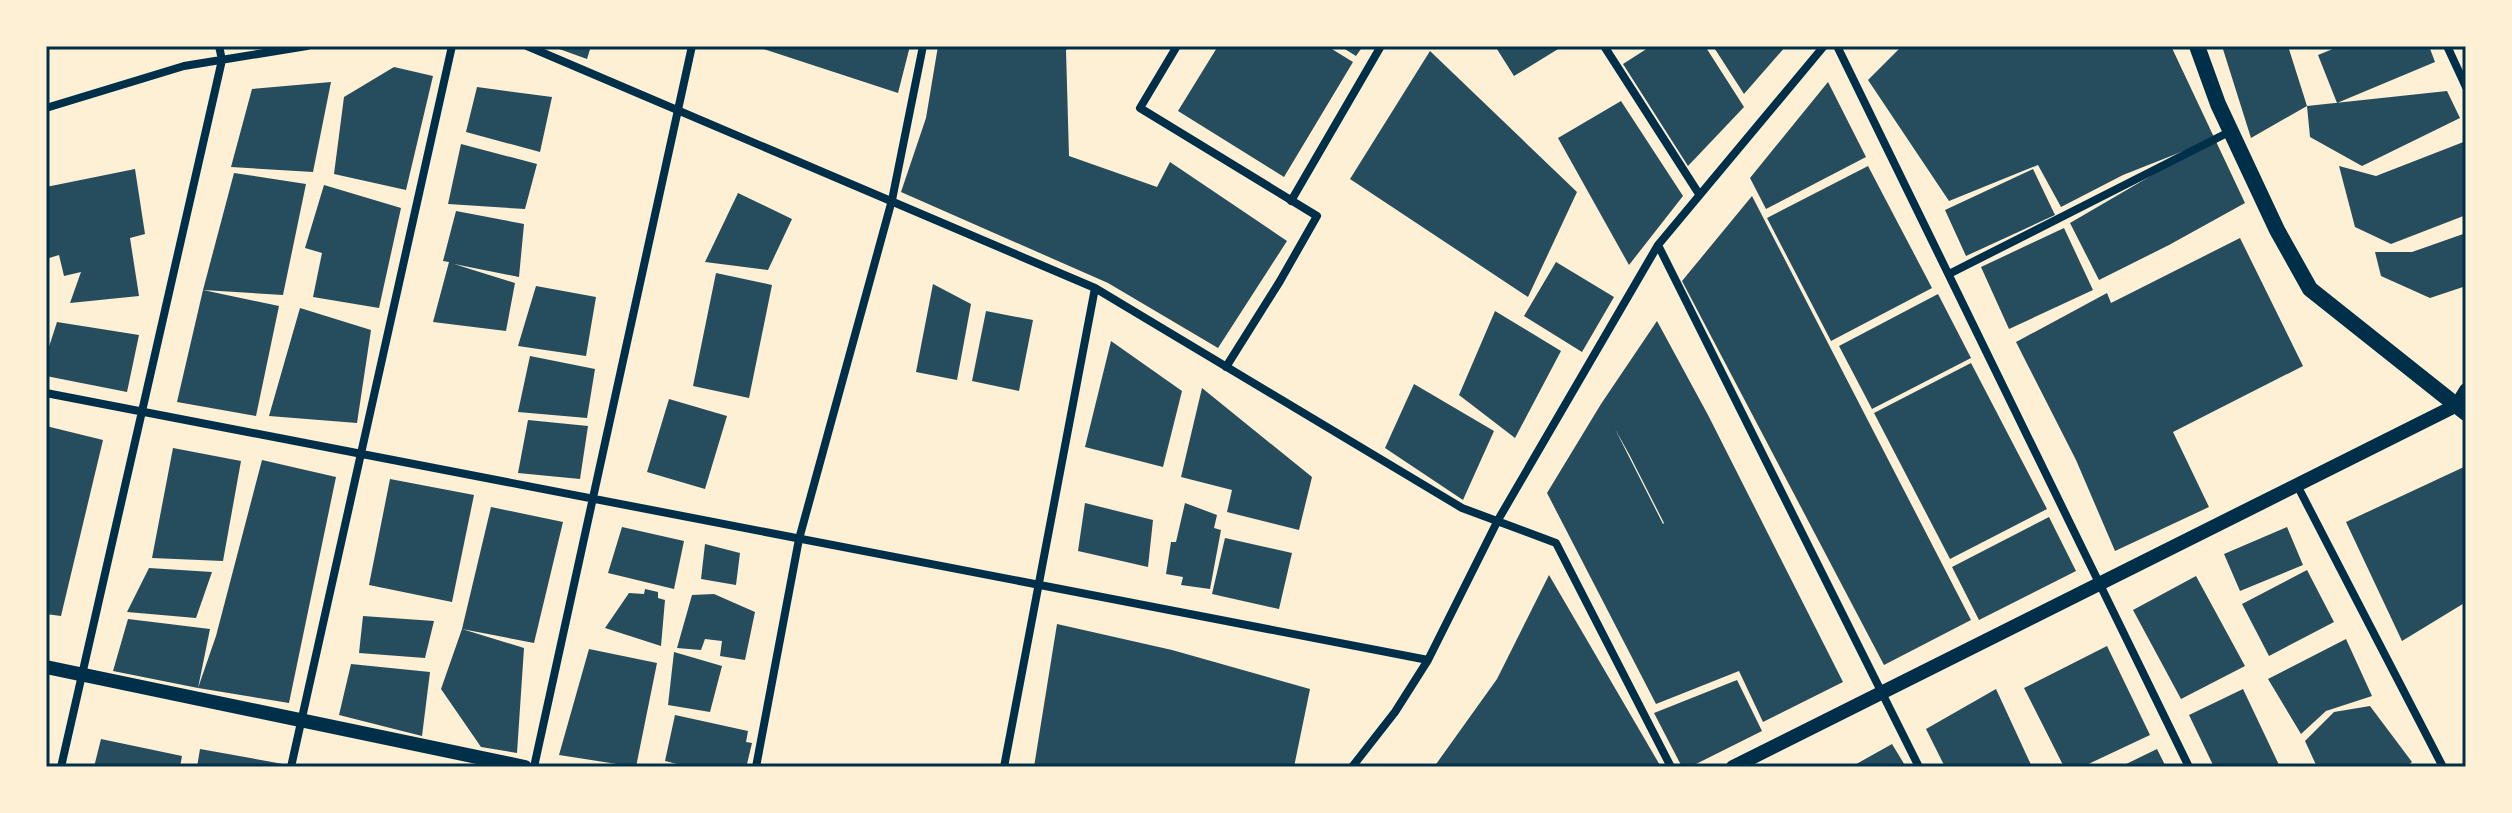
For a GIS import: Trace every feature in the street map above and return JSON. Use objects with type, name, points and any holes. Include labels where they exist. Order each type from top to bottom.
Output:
[{"type":"main road","points":[[2197,46],[2218,104],[2277,230],[2310,289],[2463,403]]},
{"type":"street","points":[[61,767],[222,60],[219,46]]},
{"type":"street","points":[[46,108],[184,66],[307,46]]},
{"type":"street","points":[[291,767],[452,46]]},
{"type":"street","points":[[527,46],[1095,288],[1462,508],[1556,543],[1671,767]]},
{"type":"street","points":[[534,767],[692,46]]},
{"type":"street","points":[[756,767],[799,539],[892,200],[923,46]]},
{"type":"street","points":[[1177,46],[1140,108],[1317,216],[1226,367]]},
{"type":"street","points":[[1291,201],[1381,46]]},
{"type":"street","points":[[1604,46],[1699,194]]},
{"type":"street","points":[[1352,767],[1395,712],[1428,660],[1498,520],[1658,245],[1824,46]]},
{"type":"street","points":[[1837,46],[2189,767]]},
{"type":"street","points":[[2447,46],[2466,87]]},
{"type":"street","points":[[1949,274],[2231,131]]},
{"type":"street","points":[[1658,245],[1919,767]]},
{"type":"street","points":[[1004,767],[1095,288]]},
{"type":"street","points":[[46,393],[1428,660]]},
{"type":"street","points":[[1733,767],[2463,403]]},
{"type":"street","points":[[2297,485],[2443,767]]},
{"type":"street","points":[[46,667],[525,767]]},
{"type":"building","points":[[551,46],[591,46],[587,59]]},
{"type":"building","points":[[754,46],[910,46],[898,93]]},
{"type":"building","points":[[938,46],[1072,46],[1066,50],[1069,156],[1157,187],[1170,162],[1287,241],[1218,348],[1108,283],[901,192],[926,118]]},
{"type":"building","points":[[1218,46],[1327,46],[1353,62],[1284,177],[1178,111]]},
{"type":"building","points":[[1340,46],[1363,46],[1356,56]]},
{"type":"building","points":[[1495,46],[1563,46],[1514,76]]},
{"type":"building","points":[[1651,46],[1705,46],[1744,107],[1688,166],[1623,64]]},
{"type":"building","points":[[1713,46],[1786,46],[1744,94]]},
{"type":"building","points":[[1902,46],[2171,46],[2245,203],[2099,280],[2070,223],[2214,139],[2123,175],[2061,207],[2038,165],[1949,201],[1868,80]]},
{"type":"building","points":[[2222,46],[2288,46],[2307,106],[2251,138]]},
{"type":"building","points":[[2340,46],[2429,46],[2435,62],[2337,103],[2318,55]]},
{"type":"building","points":[[1430,51],[1577,192],[1528,297],[1350,179]]},
{"type":"building","points":[[394,67],[433,76],[406,190],[334,174],[344,97]]},
{"type":"building","points":[[331,82],[313,172],[231,167],[252,89]]},
{"type":"building","points":[[1828,82],[1866,157],[1766,209],[1750,178]]},
{"type":"building","points":[[477,87],[552,97],[540,152],[466,132]]},
{"type":"building","points":[[2447,91],[2460,118],[2362,166],[2310,137],[2307,106]]},
{"type":"building","points":[[1621,101],[1683,196],[1629,265],[1558,138]]},
{"type":"building","points":[[2466,141],[2466,215],[2391,244],[2355,227],[2339,166],[2376,176]]},
{"type":"building","points":[[461,144],[537,164],[525,209],[448,204]]},
{"type":"building","points":[[1868,166],[1932,288],[1831,341],[1767,218]]},
{"type":"building","points":[[135,169],[145,234],[130,238],[139,296],[70,303],[81,272],[64,276],[59,255],[46,259],[46,187]]},
{"type":"building","points":[[2033,169],[2055,215],[1966,256],[1945,210]]},
{"type":"building","points":[[234,173],[306,184],[283,295],[203,290]]},
{"type":"building","points":[[324,185],[401,208],[379,308],[313,297],[322,253],[305,248]]},
{"type":"building","points":[[738,193],[792,219],[768,270],[705,262]]},
{"type":"building","points":[[1752,196],[1971,620],[1884,665],[1682,281]]},
{"type":"building","points":[[456,211],[524,224],[519,277],[454,264],[515,283],[506,331],[433,322],[449,262],[443,261]]},
{"type":"building","points":[[2064,228],[2093,290],[2009,329],[1981,267]]},
{"type":"building","points":[[2466,233],[2466,286],[2430,298],[2381,276],[2375,252],[2412,252]]},
{"type":"building","points":[[2240,238],[2303,366],[2173,432],[2209,507],[2115,551],[2076,460],[2016,342],[2107,293],[2111,303]]},
{"type":"building","points":[[1556,262],[1614,297],[1582,352],[1524,316]]},
{"type":"building","points":[[716,273],[772,285],[749,398],[693,386]]},
{"type":"building","points":[[933,284],[971,304],[957,380],[916,372]]},
{"type":"building","points":[[536,286],[596,297],[586,356],[518,346]]},
{"type":"building","points":[[203,290],[279,306],[256,416],[177,402]]},
{"type":"building","points":[[1938,294],[1971,358],[1872,409],[1839,346]]},
{"type":"building","points":[[300,308],[371,330],[357,423],[269,416]]},
{"type":"building","points":[[986,311],[1033,320],[1019,391],[972,381]]},
{"type":"building","points":[[1495,311],[1561,351],[1515,438],[1459,395]]},
{"type":"building","points":[[1657,321],[1843,682],[1763,722],[1739,671],[1656,704],[1547,493],[1601,404]],"holes":[[[1615,429],[1664,523],[1663,524]]]},
{"type":"building","points":[[57,322],[139,335],[127,392],[46,376],[46,356]]},
{"type":"building","points":[[1111,341],[1182,391],[1163,467],[1085,447]]},
{"type":"building","points":[[530,356],[595,369],[587,418],[518,412]]},
{"type":"building","points":[[1971,363],[2047,509],[1950,559],[1874,413]]},
{"type":"building","points":[[1414,384],[1494,431],[1463,500],[1385,448]]},
{"type":"building","points":[[1202,388],[1312,477],[1299,530],[1227,512],[1232,490],[1181,477]]},
{"type":"building","points":[[669,399],[727,416],[705,489],[647,472]]},
{"type":"building","points":[[528,420],[588,426],[580,479],[518,473]]},
{"type":"building","points":[[46,426],[103,440],[61,616],[46,614]]},
{"type":"building","points":[[173,448],[241,461],[223,561],[152,558]]},
{"type":"building","points":[[262,460],[336,477],[289,703],[198,688],[216,636]]},
{"type":"building","points":[[2466,466],[2466,602],[2402,641],[2346,522]]},
{"type":"building","points":[[390,479],[474,495],[452,602],[369,585]]},
{"type":"building","points":[[1085,503],[1153,520],[1148,567],[1078,551]]},
{"type":"building","points":[[1185,503],[1217,515],[1214,528],[1221,530],[1210,589],[1181,585],[1183,577],[1166,574],[1171,542],[1176,542]]},
{"type":"building","points":[[491,507],[563,522],[534,643],[462,629]]},
{"type":"building","points":[[2049,517],[2076,571],[1979,620],[1952,567]]},
{"type":"building","points":[[622,527],[684,541],[674,589],[608,573]]},
{"type":"building","points":[[2287,527],[2303,565],[2240,591],[2224,554]]},
{"type":"building","points":[[1225,538],[1292,553],[1279,609],[1212,594]]},
{"type":"building","points":[[705,544],[740,553],[736,585],[701,579]]},
{"type":"building","points":[[149,568],[212,572],[196,618],[127,612]]},
{"type":"building","points":[[2307,570],[2334,622],[2269,656],[2242,604]]},
{"type":"building","points":[[1549,575],[1661,767],[1434,767],[1497,679]]},
{"type":"building","points":[[2196,576],[2245,666],[2181,699],[2133,610]]},
{"type":"building","points":[[645,589],[658,592],[658,598],[665,600],[661,646],[605,628],[629,593],[644,594]]},
{"type":"building","points":[[714,594],[755,612],[745,660],[720,656],[722,641],[705,639],[701,650],[677,648],[692,595]]},
{"type":"building","points":[[363,616],[434,621],[425,658],[359,653]]},
{"type":"building","points":[[128,619],[210,629],[198,688],[113,671]]},
{"type":"building","points":[[1057,624],[1172,650],[1310,689],[1294,767],[1034,767]]},
{"type":"building","points":[[462,629],[524,648],[517,753],[481,747],[441,689]]},
{"type":"building","points":[[2346,639],[2372,696],[2326,711],[2301,734],[2268,679]]},
{"type":"building","points":[[2107,646],[2150,735],[2082,767],[2064,767],[2024,688]]},
{"type":"building","points":[[589,649],[657,663],[636,767],[559,755]]},
{"type":"building","points":[[674,652],[722,666],[710,712],[668,705]]},
{"type":"building","points":[[351,664],[430,672],[422,736],[339,715]]},
{"type":"building","points":[[1737,680],[1762,731],[1690,767],[1682,767],[1654,713]]},
{"type":"building","points":[[1996,689],[2032,767],[1945,767],[1926,729]]},
{"type":"building","points":[[2243,689],[2280,767],[2214,767],[2189,715]]},
{"type":"building","points":[[2370,706],[2412,762],[2406,767],[2317,767],[2305,741],[2334,712]]},
{"type":"building","points":[[675,715],[748,731],[746,742],[752,743],[747,764],[740,767],[689,767],[665,761]]},
{"type":"building","points":[[101,739],[182,756],[180,767],[94,767]]},
{"type":"building","points":[[1892,744],[1906,767],[1851,767]]},
{"type":"building","points":[[200,749],[283,764],[282,767],[197,767]]},
{"type":"building","points":[[2157,749],[2166,767],[2120,767]]}]
